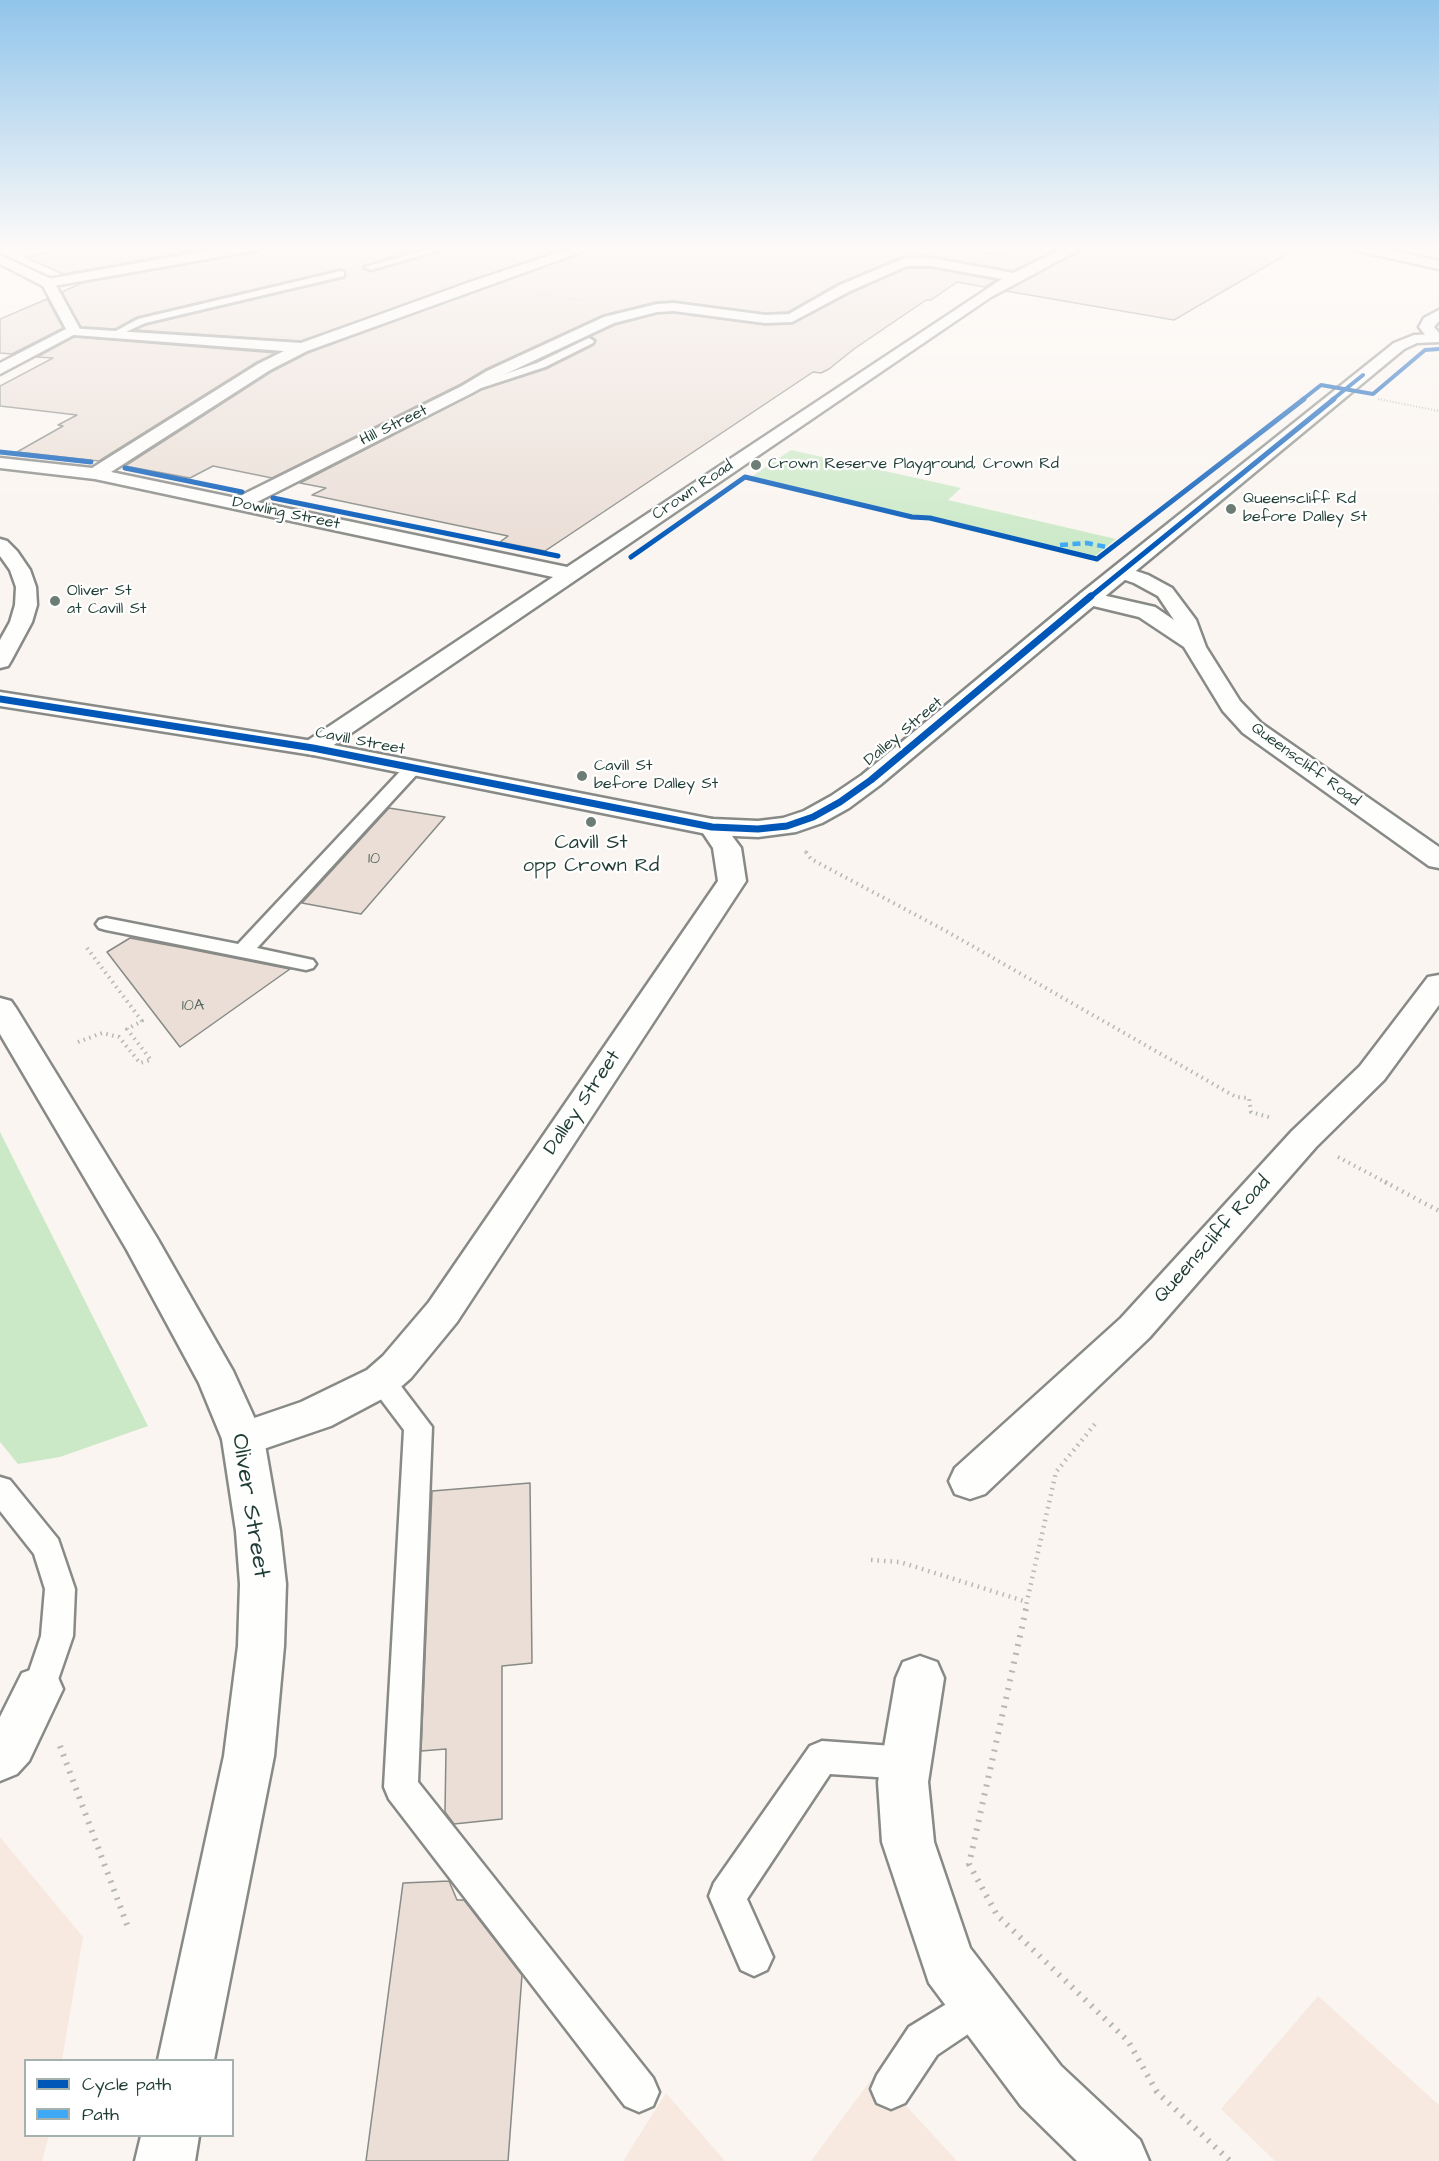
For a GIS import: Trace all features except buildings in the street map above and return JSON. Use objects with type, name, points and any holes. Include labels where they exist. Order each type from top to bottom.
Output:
[{"type":"street","points":[[0,369],[44,347]]},
{"type":"street","points":[[288,347],[302,348]]},
{"type":"street","points":[[95,474],[264,367],[305,347]]},
{"type":"street","name":"Hill Street","points":[[239,504],[550,347]]},
{"type":"street","name":"Crown Road","points":[[313,748],[907,347]]},
{"type":"street","points":[[1089,597],[1399,347]]},
{"type":"street","name":"Dowling Street","points":[[0,463],[95,474],[570,574]]},
{"type":"street","points":[[0,545],[15,562],[26,587],[26,605],[21,622],[0,661]]},
{"type":"street","name":"Queenscliff Road","points":[[1121,572],[1141,579],[1165,592],[1185,620],[1195,647],[1231,706],[1252,728],[1439,860]]},
{"type":"street","name":"Queenscliff Road","points":[[1089,597],[1146,612],[1164,622],[1195,647]]},
{"type":"street","name":"Dalley Street","points":[[712,828],[758,830],[787,826],[813,817],[840,802],[871,780],[1089,597]]},
{"type":"street","name":"Cavill Street","points":[[0,699],[313,748],[712,828]]},
{"type":"street","name":"Dalley Street","points":[[243,1439],[316,1414],[381,1382],[397,1367],[443,1312],[732,881],[726,848],[712,828]]},
{"type":"street","name":"Queenscliff Road","points":[[970,1481],[1135,1328],[1304,1139],[1372,1073],[1439,984]]},
{"type":"street","name":"Oliver Street","points":[[0,1008],[144,1247],[219,1382],[243,1439],[258,1531],[263,1584],[261,1646],[249,1756],[186,2059]]},
{"type":"street","points":[[920,1678],[903,1782],[908,1842],[948,1964],[1041,2086],[1119,2161]]},
{"type":"street","points":[[0,1757],[12,1744],[39,1689]]},
{"type":"street","points":[[165,2161],[170,2137]]},
{"type":"lane","points":[[468,389],[541,365],[577,347]]},
{"type":"lane","points":[[243,951],[413,768]]},
{"type":"lane","points":[[106,924],[306,964]]},
{"type":"lane","points":[[381,1382],[418,1427],[400,1787],[639,2092]]},
{"type":"lane","points":[[0,1489],[47,1548],[60,1589],[57,1636],[39,1689]]},
{"type":"lane","points":[[754,1957],[727,1896],[822,1756],[907,1762]]},
{"type":"lane","points":[[891,2089],[923,2041],[979,2004]]},
{"type":"path","points":[[1346,389],[1373,394],[1382,386]]},
{"type":"path","points":[[1372,398],[1439,411]]},
{"type":"path","points":[[804,850],[811,858],[946,931],[1236,1096],[1249,1098],[1251,1112],[1264,1114]]},
{"type":"path","points":[[78,1042],[102,1033],[119,1036],[140,1064],[151,1060],[127,1029],[142,1021],[83,942],[106,924]]},
{"type":"path","points":[[1358,1168],[1439,1211]]},
{"type":"path","points":[[1100,1418],[1056,1472],[969,1864],[997,1915],[1128,2041],[1157,2092],[1230,2161]]},
{"type":"path","points":[[871,1560],[900,1562],[1027,1602]]},
{"type":"path","points":[[39,1689],[129,1930]]},
{"type":"shaded area","points":[[0,1837],[83,1937],[62,2059],[24,2059],[24,2137],[49,2137],[42,2161],[0,2161]]},
{"type":"shaded area","points":[[1318,1996],[1439,2105],[1439,2161],[1275,2161],[1221,2109]]},
{"type":"shaded area","points":[[876,2073],[957,2161],[811,2161]]},
{"type":"shaded area","points":[[666,2093],[725,2161],[623,2161]]},
{"type":"green space","points":[[791,450],[961,488],[948,500],[1116,539],[1090,560],[751,477]]},
{"type":"green space","points":[[0,1132],[148,1426],[60,1457],[18,1464],[0,1442]]},
{"type":"marked path","points":[[1060,545],[1087,543],[1111,548]]},
{"type":"cycle path","points":[[631,557],[745,477],[912,517],[930,518],[1097,559],[1321,385],[1373,394],[1425,350],[1439,349]]},
{"type":"cycle path","points":[[0,699],[313,748],[712,827],[758,829],[787,826],[813,817],[840,802],[871,780],[1089,598],[1363,375]]},
{"type":"cycle path","points":[[0,452],[91,462]]},
{"type":"cycle path","points":[[125,468],[242,492]]},
{"type":"cycle path","points":[[273,498],[558,556]]},
{"type":"place","name":"Crown Reserve Playground, Crown Rd","points":[[756,465]]},
{"type":"place","name":"Queenscliff Rd before Dalley St","points":[[1231,509]]},
{"type":"place","name":"Oliver St at Cavill St","points":[[55,601]]},
{"type":"place","name":"Cavill St before Dalley St","points":[[582,776]]},
{"type":"place","name":"Cavill St opp Crown Rd","points":[[591,822]]}]
